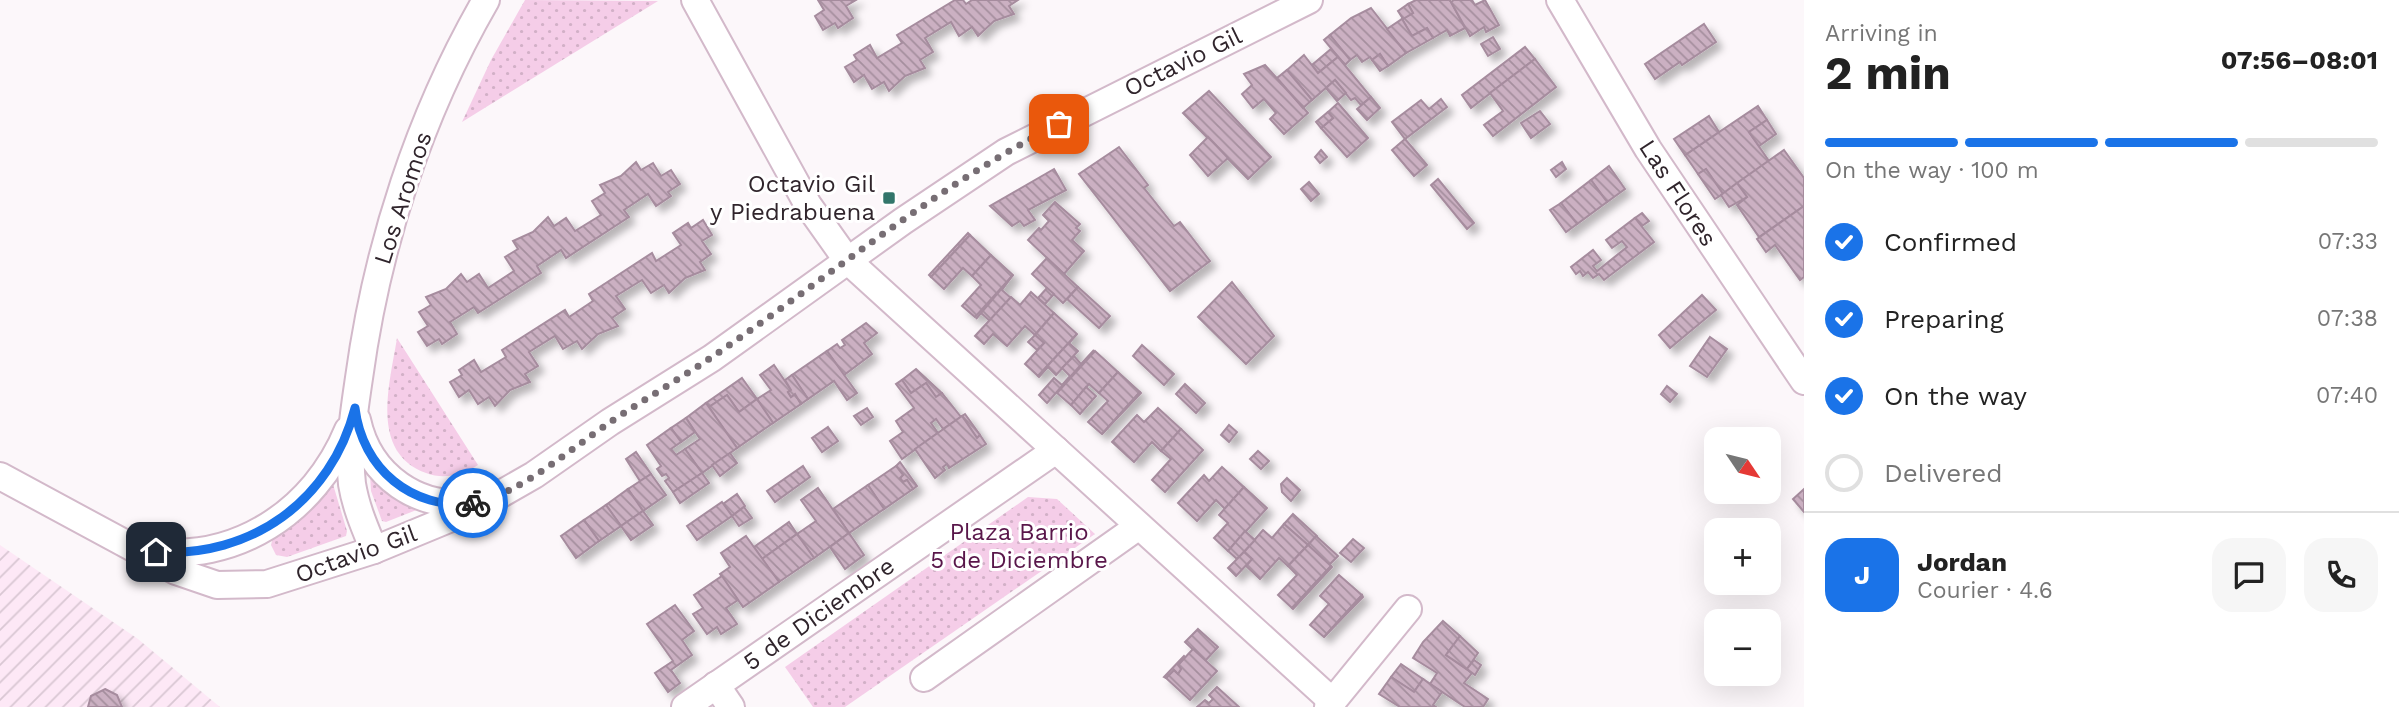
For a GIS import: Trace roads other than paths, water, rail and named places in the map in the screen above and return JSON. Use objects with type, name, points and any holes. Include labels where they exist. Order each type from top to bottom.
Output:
[{"type":"street","name":"Los Aromos","points":[[374,550],[359,513],[352,484],[351,456],[355,408],[370,308],[396,208],[433,106],[460,47],[486,0]]},
{"type":"street","points":[[695,0],[808,205],[847,260],[1330,704],[1408,609]]},
{"type":"street","name":"Octavio Gil","points":[[0,476],[186,576],[217,585],[250,586],[290,578],[374,550],[501,495],[712,358],[847,260],[1006,152],[1309,0]]},
{"type":"street","name":"Las Flores","points":[[1560,0],[1648,149],[1804,381]]},
{"type":"street","name":"Los Aromos","points":[[355,408],[367,450],[383,472],[402,488],[421,498],[447,504],[480,502],[501,495]]},
{"type":"street","name":"Los Aromos","points":[[132,548],[172,553],[196,552],[236,542],[273,524],[306,497],[327,472],[342,446],[355,408]]},
{"type":"street","name":"5 de Diciembre","points":[[685,707],[1056,450]]},
{"type":"street","points":[[924,678],[1139,526]]},
{"type":"street","points":[[716,685],[731,707]]},
{"type":"place","name":"Octavio Gil y Piedrabuena","points":[[889,198]]},
{"type":"park label","name":"Plaza Barrio 5 de Diciembre","points":[[1019,546]]}]
